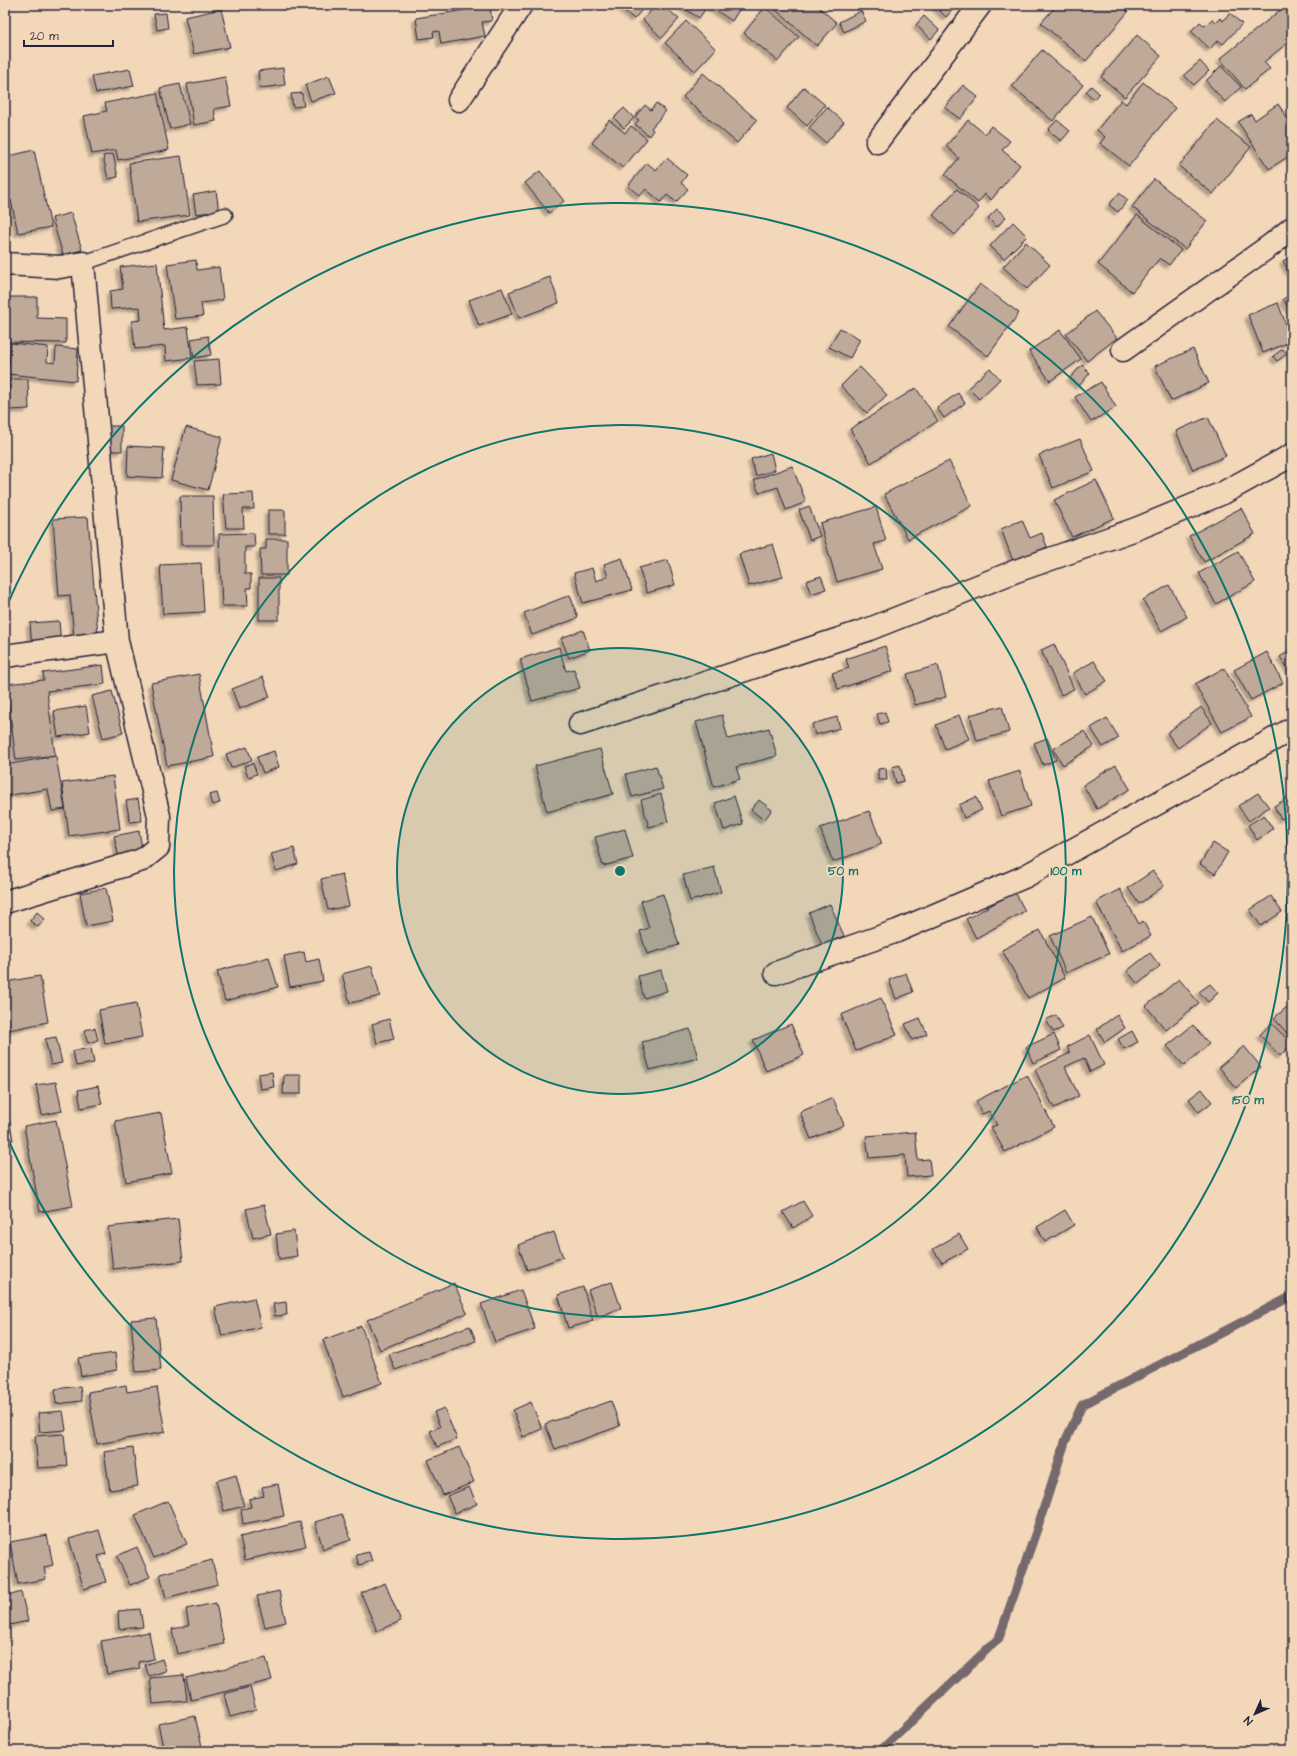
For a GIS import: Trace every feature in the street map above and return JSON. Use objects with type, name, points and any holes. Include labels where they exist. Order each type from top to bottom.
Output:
[{"type":"street","points":[[459,100],[521,5]]},
{"type":"street","points":[[877,142],[980,5]]},
{"type":"street","points":[[1123,350],[1292,228]]},
{"type":"street","points":[[5,264],[60,267],[83,262],[117,641],[159,816],[158,847],[142,860],[5,902]]},
{"type":"street","points":[[580,724],[867,630],[1016,571],[1136,529],[1223,492],[1292,455]]},
{"type":"street","points":[[5,656],[117,641]]},
{"type":"street","points":[[776,973],[897,931],[1024,878],[1292,729]]},
{"type":"lane","points":[[83,262],[225,215]]},
{"type":"building","points":[[618,5],[646,5],[634,19]]},
{"type":"building","points":[[656,5],[663,5],[679,19],[662,38],[643,20]]},
{"type":"building","points":[[679,5],[708,5],[699,18]]},
{"type":"building","points":[[712,5],[742,5],[732,21],[711,7]]},
{"type":"building","points":[[778,5],[816,5],[837,23],[817,46],[775,9]]},
{"type":"building","points":[[934,5],[957,5],[946,17]]},
{"type":"building","points":[[1057,5],[1120,5],[1128,12],[1086,61],[1041,23]]},
{"type":"building","points":[[490,6],[492,21],[482,22],[485,36],[441,44],[439,31],[433,32],[434,37],[419,39],[416,18]]},
{"type":"building","points":[[765,7],[799,37],[778,61],[744,33]]},
{"type":"building","points":[[1284,7],[1292,17],[1292,39],[1264,62],[1270,69],[1245,89],[1220,59]]},
{"type":"building","points":[[221,9],[230,47],[194,54],[185,17]]},
{"type":"building","points":[[861,11],[866,21],[844,32],[839,22]]},
{"type":"building","points":[[166,13],[168,28],[157,30],[154,14]]},
{"type":"building","points":[[1230,13],[1242,24],[1223,44],[1218,40],[1210,49],[1191,31],[1200,22],[1205,26],[1212,19],[1216,22],[1220,18],[1223,21]]},
{"type":"building","points":[[924,16],[939,30],[931,39],[916,25]]},
{"type":"building","points":[[686,21],[716,49],[695,71],[665,43]]},
{"type":"building","points":[[1137,35],[1161,56],[1125,97],[1101,77]]},
{"type":"building","points":[[1042,50],[1083,85],[1053,121],[1012,86]]},
{"type":"building","points":[[1200,61],[1209,71],[1194,85],[1184,75]]},
{"type":"building","points":[[1221,66],[1241,87],[1225,102],[1206,81]]},
{"type":"building","points":[[283,68],[285,85],[260,88],[258,71]]},
{"type":"building","points":[[130,69],[134,86],[96,93],[92,76]]},
{"type":"building","points":[[703,73],[757,120],[737,143],[683,97]]},
{"type":"building","points":[[329,76],[336,93],[311,101],[305,85]]},
{"type":"building","points":[[225,77],[231,106],[214,109],[216,121],[194,125],[187,84]]},
{"type":"building","points":[[1143,82],[1175,108],[1129,166],[1100,143],[1105,137],[1097,130],[1121,100],[1126,104]]},
{"type":"building","points":[[180,84],[190,124],[170,129],[160,88]]},
{"type":"building","points":[[963,85],[978,97],[960,119],[945,108]]},
{"type":"building","points":[[1091,86],[1099,93],[1094,99],[1086,92]]},
{"type":"building","points":[[804,87],[825,105],[807,126],[787,108]]},
{"type":"building","points":[[157,93],[169,150],[118,160],[116,150],[92,154],[84,116],[107,111],[105,103]]},
{"type":"building","points":[[302,93],[304,106],[293,107],[291,94]]},
{"type":"building","points":[[656,103],[666,111],[651,128],[653,130],[649,136],[635,124],[639,120],[635,117],[645,105],[651,110]]},
{"type":"building","points":[[1278,104],[1292,125],[1292,154],[1269,169],[1238,122],[1251,114],[1255,120]]},
{"type":"building","points":[[827,107],[844,122],[826,143],[809,128]]},
{"type":"building","points":[[624,108],[634,118],[624,128],[614,118]]},
{"type":"building","points":[[609,120],[625,133],[631,126],[647,139],[623,168],[592,143]]},
{"type":"building","points":[[968,120],[985,134],[991,126],[1010,141],[1002,150],[1020,165],[991,200],[985,194],[978,203],[945,175],[959,158],[946,146]]},
{"type":"building","points":[[1057,120],[1070,131],[1061,141],[1048,130]]},
{"type":"building","points":[[1217,120],[1251,147],[1213,194],[1179,166]]},
{"type":"building","points":[[34,150],[51,227],[18,233],[11,200],[5,201],[5,157]]},
{"type":"building","points":[[113,154],[118,177],[108,179],[103,156]]},
{"type":"building","points":[[181,156],[190,215],[137,222],[129,163]]},
{"type":"building","points":[[667,158],[687,175],[681,183],[688,189],[676,202],[667,195],[661,202],[646,189],[640,196],[628,186],[647,163],[656,170]]},
{"type":"building","points":[[540,171],[564,201],[549,213],[525,183]]},
{"type":"building","points":[[1154,179],[1207,221],[1185,249],[1132,207]]},
{"type":"building","points":[[957,189],[979,208],[955,235],[933,215]]},
{"type":"building","points":[[216,191],[219,211],[196,214],[193,195]]},
{"type":"building","points":[[1119,193],[1128,200],[1118,212],[1109,205]]},
{"type":"building","points":[[997,209],[1006,217],[997,227],[988,218]]},
{"type":"building","points":[[71,213],[82,250],[63,255],[52,218]]},
{"type":"building","points":[[1137,215],[1181,250],[1169,265],[1160,258],[1132,292],[1098,264]]},
{"type":"building","points":[[1013,222],[1027,236],[1004,259],[990,246]]},
{"type":"building","points":[[1026,242],[1050,265],[1027,289],[1003,267]]},
{"type":"building","points":[[1292,256],[1292,276],[1283,261]]},
{"type":"building","points":[[196,260],[197,270],[219,267],[223,300],[201,303],[203,316],[175,319],[167,264]]},
{"type":"building","points":[[157,263],[164,330],[188,327],[192,358],[166,361],[165,346],[135,349],[132,321],[141,320],[140,307],[111,309],[110,291],[123,289],[120,267]]},
{"type":"building","points":[[550,277],[559,303],[519,318],[509,292]]},
{"type":"building","points":[[980,284],[1019,313],[988,356],[949,327]]},
{"type":"building","points":[[502,288],[512,314],[479,326],[469,300]]},
{"type":"building","points":[[1292,294],[1292,313],[1283,299]]},
{"type":"building","points":[[7,297],[37,297],[37,318],[66,319],[66,343],[6,342]]},
{"type":"building","points":[[1278,303],[1292,341],[1263,353],[1248,315]]},
{"type":"building","points":[[1095,311],[1117,338],[1087,361],[1066,334]]},
{"type":"building","points":[[840,328],[860,339],[850,358],[829,347]]},
{"type":"building","points":[[1060,330],[1081,359],[1050,381],[1029,351]]},
{"type":"building","points":[[208,336],[211,355],[194,358],[191,339]]},
{"type":"building","points":[[11,343],[48,347],[47,362],[55,363],[56,347],[78,349],[76,381],[8,374]]},
{"type":"building","points":[[1193,349],[1209,383],[1171,401],[1155,366]]},
{"type":"building","points":[[1283,349],[1287,354],[1277,361],[1273,356]]},
{"type":"building","points":[[219,359],[221,384],[197,385],[194,361]]},
{"type":"building","points":[[1082,365],[1090,373],[1079,386],[1070,378]]},
{"type":"building","points":[[860,367],[887,395],[867,413],[841,386]]},
{"type":"building","points":[[990,368],[1000,379],[979,399],[968,388]]},
{"type":"building","points":[[9,379],[28,379],[29,409],[10,410]]},
{"type":"building","points":[[1101,382],[1116,407],[1091,422],[1075,397]]},
{"type":"building","points":[[916,388],[938,421],[871,463],[850,429]]},
{"type":"building","points":[[958,393],[965,403],[944,418],[937,408]]},
{"type":"building","points":[[1208,417],[1226,456],[1193,470],[1176,431]]},
{"type":"building","points":[[107,426],[122,426],[122,451],[108,451]]},
{"type":"building","points":[[186,427],[222,437],[208,490],[171,480]]},
{"type":"building","points":[[1080,439],[1094,471],[1053,488],[1039,455]]},
{"type":"building","points":[[128,446],[164,448],[162,478],[127,476]]},
{"type":"building","points":[[771,453],[775,470],[756,476],[751,459]]},
{"type":"building","points":[[949,461],[972,506],[908,539],[884,494]]},
{"type":"building","points":[[792,466],[806,502],[786,510],[778,487],[759,493],[754,480]]},
{"type":"building","points":[[1096,480],[1114,518],[1072,537],[1054,500]]},
{"type":"building","points":[[253,493],[254,509],[243,509],[244,528],[226,528],[223,494]]},
{"type":"building","points":[[180,496],[213,496],[214,545],[181,545]]},
{"type":"building","points":[[809,506],[820,536],[810,540],[799,510]]},
{"type":"building","points":[[876,507],[886,541],[874,544],[882,569],[837,582],[820,523]]},
{"type":"building","points":[[1241,508],[1255,534],[1204,562],[1189,536]]},
{"type":"building","points":[[268,510],[285,510],[285,534],[268,534]]},
{"type":"building","points":[[88,517],[98,635],[74,636],[70,595],[59,596],[53,519]]},
{"type":"building","points":[[1022,520],[1030,538],[1042,533],[1047,547],[1013,561],[1001,529]]},
{"type":"building","points":[[254,533],[255,547],[245,547],[245,574],[251,574],[251,588],[247,588],[248,606],[222,606],[219,534]]},
{"type":"building","points":[[266,539],[287,539],[287,575],[261,575],[260,549],[266,549]]},
{"type":"building","points":[[773,544],[783,577],[749,586],[739,554]]},
{"type":"building","points":[[1238,551],[1255,582],[1216,604],[1199,573]]},
{"type":"building","points":[[622,558],[632,590],[583,603],[574,573],[592,568],[596,581],[608,577],[604,564]]},
{"type":"building","points":[[668,560],[675,585],[647,593],[639,568]]},
{"type":"building","points":[[201,563],[204,612],[163,614],[160,565]]},
{"type":"building","points":[[821,576],[826,589],[811,594],[806,581]]},
{"type":"building","points":[[259,578],[279,578],[279,620],[259,620]]},
{"type":"building","points":[[1169,585],[1187,617],[1161,631],[1143,600]]},
{"type":"building","points":[[570,595],[578,618],[532,635],[524,613]]},
{"type":"building","points":[[59,621],[61,645],[32,648],[30,623]]},
{"type":"building","points":[[583,630],[590,650],[569,658],[561,638]]},
{"type":"building","points":[[1054,644],[1074,689],[1061,695],[1041,650]]},
{"type":"building","points":[[885,646],[893,671],[838,689],[832,673],[849,668],[846,659]]},
{"type":"building","points":[[559,647],[566,671],[574,669],[580,688],[532,701],[520,659]]},
{"type":"building","points":[[1292,649],[1292,673],[1280,657]]},
{"type":"building","points":[[1267,652],[1283,683],[1251,700],[1234,670]]},
{"type":"building","points":[[1094,661],[1107,681],[1085,694],[1073,673]]},
{"type":"building","points":[[103,665],[105,684],[47,691],[55,755],[16,760],[6,684],[44,680],[43,673]]},
{"type":"building","points":[[938,665],[946,697],[915,705],[907,674]]},
{"type":"building","points":[[1224,668],[1251,717],[1222,732],[1195,684]]},
{"type":"building","points":[[199,674],[214,757],[167,766],[151,683]]},
{"type":"building","points":[[263,677],[270,697],[239,709],[232,689]]},
{"type":"building","points":[[112,691],[123,733],[103,738],[92,696]]},
{"type":"building","points":[[86,706],[90,732],[58,737],[54,711]]},
{"type":"building","points":[[1002,706],[1009,732],[977,741],[970,715]]},
{"type":"building","points":[[1201,707],[1212,723],[1178,748],[1167,733]]},
{"type":"building","points":[[885,712],[888,722],[880,724],[877,714]]},
{"type":"building","points":[[722,715],[728,739],[769,728],[777,756],[736,767],[740,779],[714,787],[696,722]]},
{"type":"building","points":[[959,715],[969,739],[945,749],[936,725]]},
{"type":"building","points":[[837,717],[840,728],[815,735],[812,724]]},
{"type":"building","points":[[1107,718],[1119,738],[1103,747],[1091,728]]},
{"type":"building","points":[[1084,731],[1094,746],[1063,765],[1053,749]]},
{"type":"building","points":[[1047,738],[1056,760],[1043,765],[1034,743]]},
{"type":"building","points":[[247,747],[252,760],[231,768],[226,754]]},
{"type":"building","points":[[600,749],[613,794],[547,812],[535,766]]},
{"type":"building","points":[[274,751],[279,767],[263,773],[257,757]]},
{"type":"building","points":[[56,756],[65,809],[52,811],[48,789],[5,796],[5,765]]},
{"type":"building","points":[[253,763],[257,774],[248,777],[244,766]]},
{"type":"building","points":[[900,765],[904,781],[896,783],[892,767]]},
{"type":"building","points":[[1116,765],[1130,789],[1097,809],[1083,785]]},
{"type":"building","points":[[656,766],[663,789],[632,797],[626,774]]},
{"type":"building","points":[[886,768],[887,780],[878,780],[878,769]]},
{"type":"building","points":[[1020,771],[1031,806],[1001,816],[989,781]]},
{"type":"building","points":[[113,776],[120,829],[69,836],[62,783]]},
{"type":"building","points":[[217,793],[220,803],[212,805],[209,795]]},
{"type":"building","points":[[1258,793],[1269,807],[1249,821],[1238,806]]},
{"type":"building","points":[[661,794],[668,822],[649,827],[641,800]]},
{"type":"building","points":[[734,796],[743,824],[724,830],[715,803]]},
{"type":"building","points":[[976,797],[982,810],[964,818],[959,805]]},
{"type":"building","points":[[1288,798],[1292,805],[1292,814],[1281,819],[1274,806]]},
{"type":"building","points":[[138,799],[142,821],[130,822],[126,801]]},
{"type":"building","points":[[759,800],[772,810],[764,820],[751,810]]},
{"type":"building","points":[[869,811],[882,844],[833,862],[820,828]]},
{"type":"building","points":[[1264,815],[1273,829],[1257,840],[1248,825]]},
{"type":"building","points":[[625,829],[633,858],[603,866],[595,837]]},
{"type":"building","points":[[139,831],[143,854],[119,858],[114,836]]},
{"type":"building","points":[[1213,843],[1228,852],[1215,874],[1200,864]]},
{"type":"building","points":[[294,848],[298,864],[276,871],[271,854]]},
{"type":"building","points":[[714,867],[721,892],[690,901],[683,875]]},
{"type":"building","points":[[1153,871],[1164,886],[1139,904],[1128,888]]},
{"type":"building","points":[[342,874],[349,906],[328,910],[321,879]]},
{"type":"building","points":[[106,888],[113,921],[86,926],[80,893]]},
{"type":"building","points":[[1120,889],[1139,924],[1143,921],[1151,936],[1122,951],[1096,902]]},
{"type":"building","points":[[1015,892],[1025,911],[976,938],[966,919]]},
{"type":"building","points":[[663,894],[679,945],[647,954],[640,931],[649,928],[641,901]]},
{"type":"building","points":[[1271,896],[1282,912],[1261,926],[1250,910]]},
{"type":"building","points":[[830,904],[844,936],[822,945],[809,913]]},
{"type":"building","points":[[37,912],[45,919],[38,927],[30,921]]},
{"type":"building","points":[[1092,917],[1109,954],[1066,973],[1050,936]]},
{"type":"building","points":[[1040,930],[1065,978],[1028,998],[1002,950]]},
{"type":"building","points":[[304,952],[306,962],[319,959],[323,981],[290,987],[284,956]]},
{"type":"building","points":[[1150,953],[1160,966],[1138,984],[1127,971]]},
{"type":"building","points":[[269,957],[278,987],[225,1001],[217,971]]},
{"type":"building","points":[[372,966],[380,996],[350,1003],[342,974]]},
{"type":"building","points":[[661,970],[667,991],[644,998],[638,976]]},
{"type":"building","points":[[906,973],[913,992],[896,999],[889,980]]},
{"type":"building","points":[[40,976],[48,1022],[9,1030],[5,1008],[5,982]]},
{"type":"building","points":[[1179,979],[1199,1003],[1166,1030],[1146,1006]]},
{"type":"building","points":[[1210,984],[1218,993],[1208,1002],[1199,992]]},
{"type":"building","points":[[881,998],[897,1035],[856,1051],[841,1015]]},
{"type":"building","points":[[136,1003],[142,1037],[105,1044],[99,1010]]},
{"type":"building","points":[[1292,1003],[1292,1039],[1274,1018]]},
{"type":"building","points":[[1056,1015],[1063,1028],[1053,1032],[1046,1020]]},
{"type":"building","points":[[1117,1015],[1125,1028],[1105,1042],[1097,1029]]},
{"type":"building","points":[[920,1018],[927,1034],[912,1040],[905,1024]]},
{"type":"building","points":[[389,1019],[394,1039],[377,1043],[372,1024]]},
{"type":"building","points":[[1271,1023],[1292,1044],[1280,1056],[1260,1035]]},
{"type":"building","points":[[791,1024],[804,1055],[766,1071],[753,1040]]},
{"type":"building","points":[[1193,1025],[1209,1044],[1184,1066],[1167,1046]]},
{"type":"building","points":[[95,1028],[98,1040],[88,1043],[84,1030]]},
{"type":"building","points":[[690,1029],[698,1058],[650,1070],[642,1042]]},
{"type":"building","points":[[1132,1031],[1138,1042],[1124,1049],[1118,1039]]},
{"type":"building","points":[[1054,1034],[1061,1050],[1033,1063],[1026,1047]]},
{"type":"building","points":[[1090,1035],[1104,1065],[1090,1072],[1084,1058],[1065,1067],[1079,1096],[1054,1108],[1035,1070],[1070,1053],[1067,1047]]},
{"type":"building","points":[[56,1037],[62,1063],[51,1065],[45,1039]]},
{"type":"building","points":[[1244,1046],[1261,1067],[1236,1088],[1219,1067]]},
{"type":"building","points":[[91,1048],[94,1063],[76,1066],[73,1051]]},
{"type":"building","points":[[272,1072],[274,1087],[260,1089],[258,1074]]},
{"type":"building","points":[[284,1075],[301,1075],[301,1094],[283,1094]]},
{"type":"building","points":[[1027,1075],[1054,1127],[1005,1152],[991,1127],[997,1125],[989,1111],[982,1114],[976,1101]]},
{"type":"building","points":[[56,1082],[62,1111],[42,1115],[36,1085]]},
{"type":"building","points":[[98,1086],[102,1104],[81,1108],[78,1090]]},
{"type":"building","points":[[1202,1089],[1212,1102],[1199,1112],[1189,1099]]},
{"type":"building","points":[[5,1096],[13,1140],[5,1141]]},
{"type":"building","points":[[833,1098],[844,1125],[811,1139],[800,1112]]},
{"type":"building","points":[[161,1113],[172,1173],[126,1182],[115,1121]]},
{"type":"building","points":[[56,1120],[73,1206],[40,1212],[24,1126]]},
{"type":"building","points":[[915,1132],[918,1160],[929,1159],[931,1175],[907,1177],[905,1155],[869,1158],[866,1136]]},
{"type":"building","points":[[803,1201],[812,1216],[793,1228],[783,1212]]},
{"type":"building","points":[[264,1205],[271,1234],[253,1238],[246,1209]]},
{"type":"building","points":[[1065,1210],[1074,1225],[1045,1242],[1037,1227]]},
{"type":"building","points":[[178,1219],[183,1261],[113,1269],[108,1227]]},
{"type":"building","points":[[294,1231],[297,1256],[279,1259],[276,1234]]},
{"type":"building","points":[[554,1232],[563,1257],[527,1270],[518,1245]]},
{"type":"building","points":[[959,1234],[968,1249],[942,1263],[933,1249]]},
{"type":"building","points":[[612,1282],[621,1308],[598,1317],[588,1290]]},
{"type":"building","points":[[454,1283],[467,1313],[380,1350],[367,1320]]},
{"type":"building","points":[[583,1287],[593,1321],[568,1328],[558,1295]]},
{"type":"building","points":[[521,1290],[535,1329],[495,1342],[481,1304]]},
{"type":"building","points":[[254,1298],[261,1327],[222,1336],[215,1307]]},
{"type":"building","points":[[286,1302],[287,1315],[275,1316],[273,1304]]},
{"type":"building","points":[[156,1318],[161,1370],[136,1372],[131,1320]]},
{"type":"building","points":[[361,1326],[382,1383],[343,1397],[323,1340]]},
{"type":"building","points":[[470,1326],[476,1341],[395,1370],[389,1354]]},
{"type":"building","points":[[115,1353],[117,1370],[81,1376],[78,1358]]},
{"type":"building","points":[[126,1385],[127,1392],[157,1387],[165,1432],[97,1444],[88,1392]]},
{"type":"building","points":[[80,1386],[82,1401],[56,1404],[55,1389]]},
{"type":"building","points":[[611,1401],[620,1426],[555,1449],[545,1424]]},
{"type":"building","points":[[531,1402],[542,1429],[523,1437],[513,1410]]},
{"type":"building","points":[[444,1408],[457,1439],[437,1447],[430,1431],[440,1427],[434,1412]]},
{"type":"building","points":[[63,1411],[66,1430],[40,1432],[38,1413]]},
{"type":"building","points":[[64,1434],[67,1466],[38,1468],[35,1436]]},
{"type":"building","points":[[459,1447],[474,1482],[443,1495],[428,1460]]},
{"type":"building","points":[[133,1448],[138,1486],[110,1490],[104,1452]]},
{"type":"building","points":[[236,1475],[244,1506],[224,1511],[216,1481]]},
{"type":"building","points":[[278,1484],[284,1516],[243,1524],[241,1509],[251,1507],[249,1499],[264,1496],[262,1487]]},
{"type":"building","points":[[469,1487],[477,1504],[455,1513],[447,1496]]},
{"type":"building","points":[[168,1501],[187,1544],[154,1558],[135,1515]]},
{"type":"building","points":[[342,1514],[351,1540],[323,1549],[315,1522]]},
{"type":"building","points":[[300,1522],[306,1546],[245,1560],[240,1537]]},
{"type":"building","points":[[99,1530],[106,1554],[98,1556],[106,1582],[84,1589],[69,1539]]},
{"type":"building","points":[[47,1535],[53,1565],[44,1567],[46,1579],[18,1584],[10,1542]]},
{"type":"building","points":[[137,1547],[150,1577],[130,1585],[117,1556]]},
{"type":"building","points":[[369,1552],[372,1561],[359,1565],[356,1555]]},
{"type":"building","points":[[212,1560],[218,1584],[166,1598],[160,1574]]},
{"type":"building","points":[[5,1577],[7,1577],[11,1595],[21,1592],[28,1621],[5,1626]]},
{"type":"building","points":[[385,1583],[401,1621],[377,1631],[361,1593]]},
{"type":"building","points":[[279,1591],[286,1622],[265,1627],[257,1596]]},
{"type":"building","points":[[216,1603],[224,1644],[177,1654],[172,1629],[189,1626],[186,1609]]},
{"type":"building","points":[[140,1609],[143,1627],[119,1629],[118,1611]]},
{"type":"building","points":[[149,1632],[154,1659],[138,1662],[140,1668],[107,1674],[101,1641]]},
{"type":"building","points":[[266,1658],[272,1680],[191,1700],[186,1678]]},
{"type":"building","points":[[162,1659],[166,1671],[149,1676],[145,1665]]},
{"type":"building","points":[[184,1675],[187,1701],[153,1704],[150,1678]]},
{"type":"building","points":[[250,1687],[256,1710],[230,1717],[224,1694]]},
{"type":"building","points":[[195,1716],[203,1751],[164,1751],[158,1724]]},
{"type":"waterway","points":[[880,1751],[999,1638],[1037,1529],[1065,1442],[1082,1405],[1292,1296]]}]
